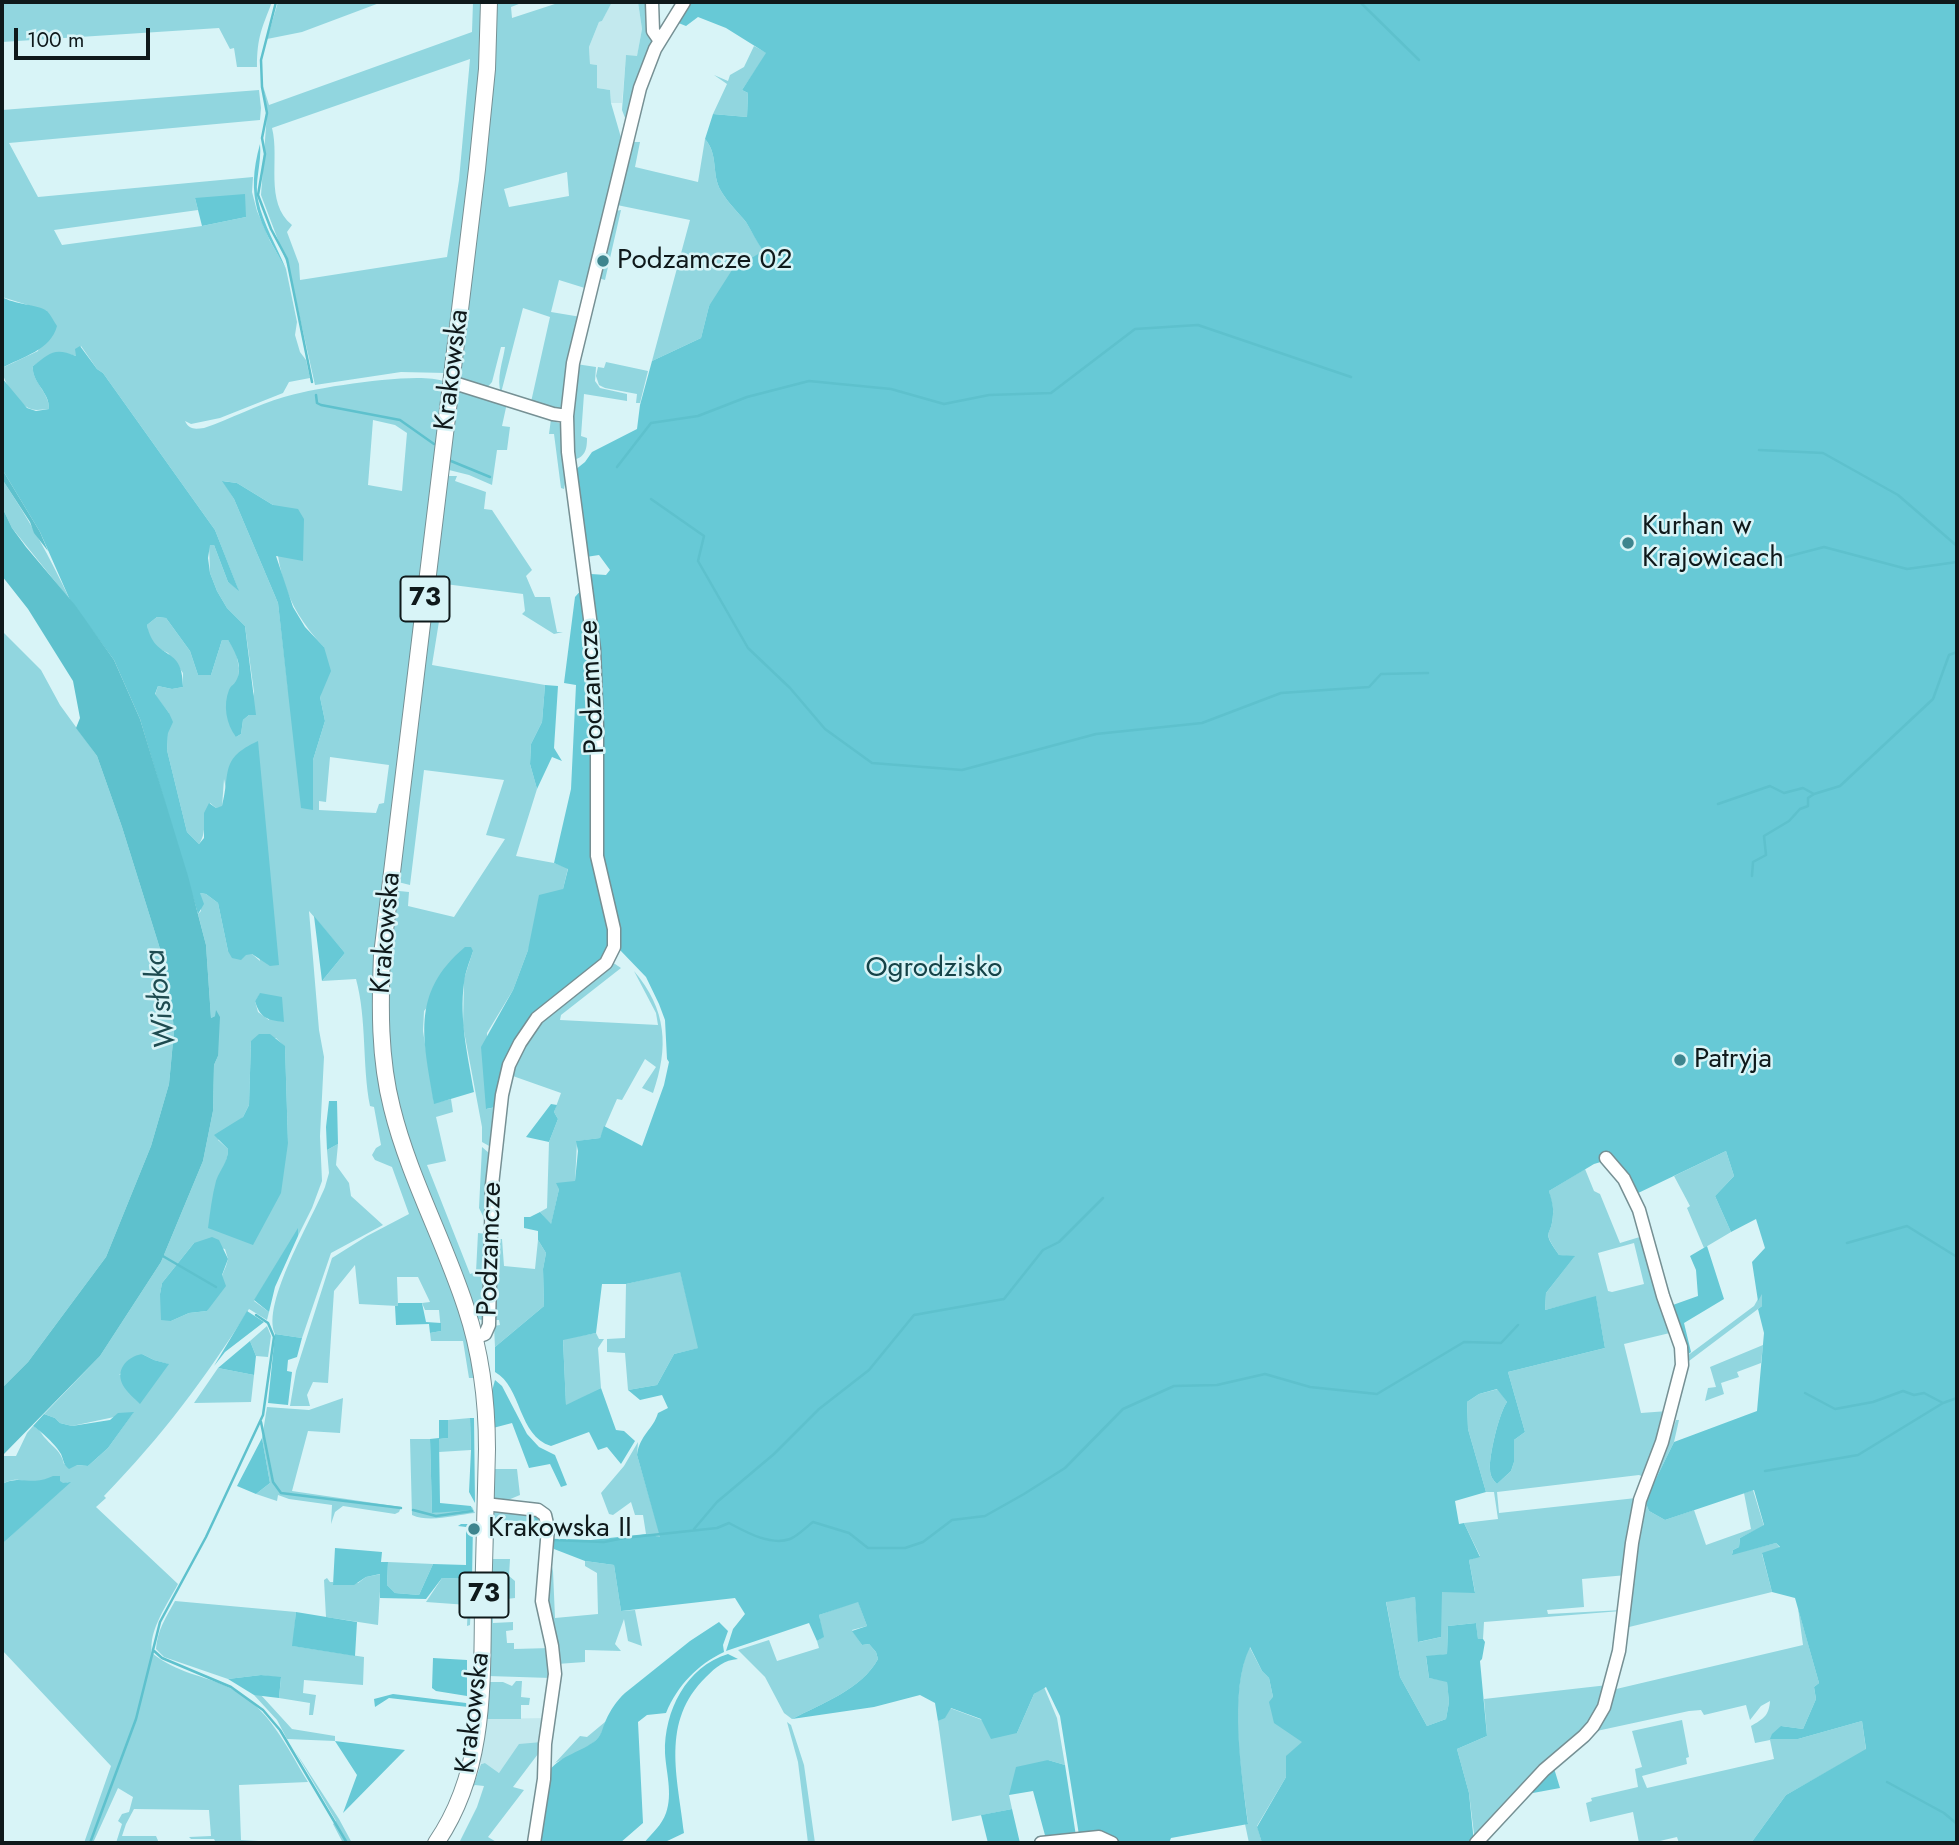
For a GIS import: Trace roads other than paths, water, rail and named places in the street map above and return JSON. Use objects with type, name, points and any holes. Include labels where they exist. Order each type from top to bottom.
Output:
[{"type":"main road","name":"Krakowska","points":[[436,1843],[460,1801],[473,1761],[478,1732],[482,1691],[486,1411],[474,1338],[457,1282],[399,1134],[386,1080],[380,1003],[382,955],[481,132],[487,69],[489,2]]},
{"type":"street","points":[[652,2],[653,31],[660,41]]},
{"type":"street","name":"Podzamcze","points":[[474,1338],[485,1334],[489,1325],[492,1194],[502,1095],[509,1065],[515,1050],[537,1018],[603,966],[612,954],[615,941],[597,856],[594,649],[569,466],[567,416],[573,363],[640,88],[660,41],[684,2]]},
{"type":"street","points":[[451,382],[567,416]]},
{"type":"street","points":[[1476,1843],[1544,1770],[1594,1727],[1604,1707],[1619,1651],[1640,1500],[1662,1442],[1682,1365],[1681,1347],[1663,1296],[1639,1210],[1624,1180],[1606,1158]]},
{"type":"street","points":[[485,1504],[530,1507],[545,1515],[548,1528],[542,1601],[555,1674],[534,1843]]},
{"type":"street","points":[[1041,1843],[1099,1837],[1112,1843]]},
{"type":"waterway","points":[[276,2],[261,60],[267,113],[262,138],[265,154],[258,195],[271,229],[287,259],[312,382]]},
{"type":"waterway","points":[[1360,2],[1419,60]]},
{"type":"waterway","points":[[617,467],[651,423],[698,416],[747,397],[809,381],[891,389],[944,404],[989,395],[1051,393],[1135,329],[1198,325],[1351,377]]},
{"type":"waterway","points":[[316,395],[317,403],[321,405],[400,420],[434,444]]},
{"type":"waterway","points":[[1759,450],[1823,453],[1898,495],[1957,546]]},
{"type":"waterway","points":[[451,461],[490,477]]},
{"type":"waterway","points":[[651,499],[704,536],[698,561],[748,648],[790,688],[825,729],[872,763],[962,770],[1096,734],[1202,723],[1281,693],[1369,687],[1381,674],[1428,673]]},
{"type":"waterway","points":[[1759,564],[1824,547],[1907,569],[1957,562]]},
{"type":"waterway","points":[[1718,804],[1770,786],[1784,793],[1803,788],[1814,794],[1840,786],[1933,699],[1949,655],[1957,652]]},
{"type":"waterway","points":[[1752,876],[1753,862],[1766,855],[1764,836],[1808,806],[1808,798],[1814,794]]},
{"type":"waterway","points":[[694,1529],[717,1502],[774,1454],[819,1409],[869,1370],[914,1315],[1004,1299],[1043,1250],[1059,1242],[1103,1198]]},
{"type":"waterway","points":[[1847,1243],[1907,1226],[1957,1257]]},
{"type":"waterway","points":[[161,1255],[216,1287]]},
{"type":"waterway","points":[[256,1315],[268,1323],[274,1337],[263,1415],[206,1537],[160,1622],[153,1650],[162,1658],[231,1687],[263,1710],[280,1730],[347,1843]]},
{"type":"waterway","points":[[553,1540],[604,1542],[717,1528],[729,1523],[758,1537],[782,1541],[793,1538],[813,1522],[849,1533],[868,1548],[905,1548],[923,1542],[952,1520],[985,1516],[1024,1494],[1065,1468],[1123,1409],[1174,1386],[1217,1385],[1265,1374],[1310,1387],[1377,1394],[1464,1342],[1501,1343],[1518,1325]]},
{"type":"waterway","points":[[1805,1393],[1835,1409],[1873,1402],[1903,1391],[1914,1395],[1924,1393],[1943,1403]]},
{"type":"waterway","points":[[1765,1471],[1858,1455],[1943,1403],[1957,1398]]},
{"type":"waterway","points":[[261,1422],[273,1482],[281,1493],[401,1508]]},
{"type":"waterway","points":[[413,1510],[436,1516],[472,1511]]},
{"type":"waterway","points":[[535,1516],[542,1531]]},
{"type":"waterway","points":[[90,1843],[136,1719],[153,1651]]},
{"type":"waterway","points":[[1887,1782],[1944,1813],[1957,1824]]},
{"type":"place","name":"Podzamcze 02","points":[[603,261]]},
{"type":"place","name":"Kurhan w Krajowicach","points":[[1628,543]]},
{"type":"place","name":"Patryja","points":[[1680,1060]]},
{"type":"place","name":"Krakowska II","points":[[474,1529]]},
{"type":"park label","name":"Ogrodzisko","points":[[934,969]]},
{"type":"water label","name":"Wisłoka","points":[[162,999]]}]
